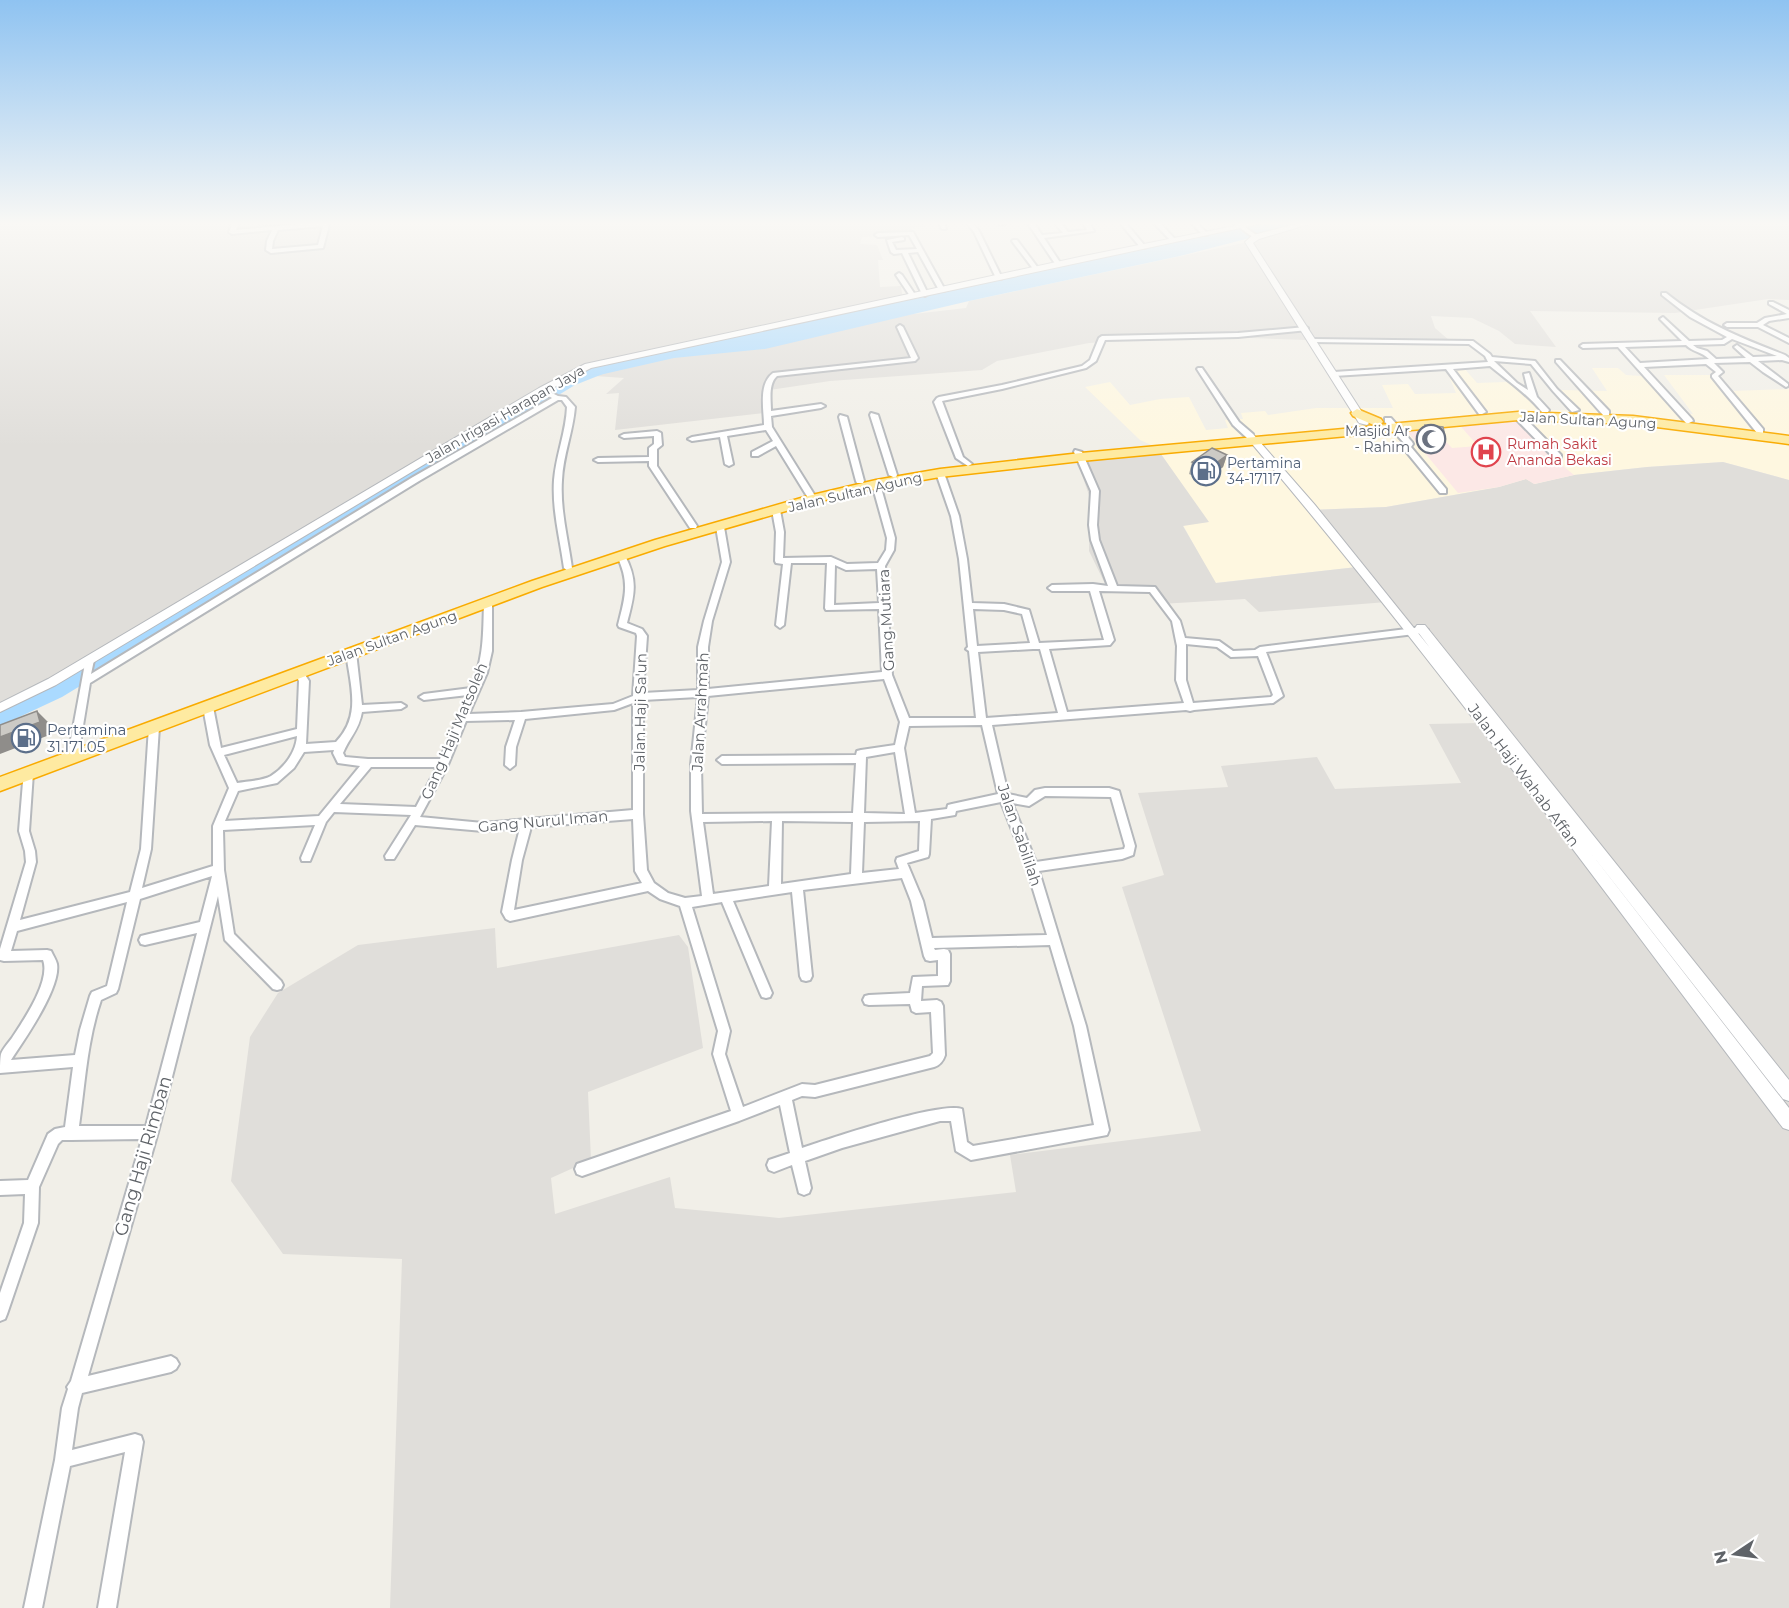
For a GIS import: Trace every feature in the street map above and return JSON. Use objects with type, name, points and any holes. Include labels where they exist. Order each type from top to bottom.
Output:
[{"type":"highway","name":"Jalan Sultan Agung","points":[[0,784],[74,750],[568,568],[693,526],[860,481],[968,464],[1257,437],[1372,422],[1482,412],[1575,410],[1606,412],[1789,434]]},
{"type":"highway","name":"Jalan Sultan Agung","points":[[1372,422],[1552,415],[1633,420],[1789,440]]},
{"type":"highway","name":"Jalan Sultan Agung","points":[[0,777],[28,770],[154,727],[208,707],[223,697],[299,672],[621,556],[776,510],[811,496],[940,473],[1080,454]]},
{"type":"street","name":"Jalan Irigasi Harapan Jaya","points":[[0,708],[88,671],[410,477],[477,431],[549,394],[592,364],[913,297]]},
{"type":"street","points":[[1285,297],[1334,374],[1372,422],[1409,444],[1407,447],[1443,491]]},
{"type":"street","points":[[1667,297],[1684,312],[1731,337],[1787,359]]},
{"type":"street","points":[[1771,303],[1789,315]]},
{"type":"street","points":[[1759,325],[1766,319],[1789,315]]},
{"type":"street","points":[[1663,319],[1695,351],[1705,352],[1721,373],[1714,376],[1760,431]]},
{"type":"street","points":[[1727,326],[1759,325],[1789,340]]},
{"type":"street","points":[[811,496],[768,427],[770,378],[775,374],[913,360],[915,358],[900,327]]},
{"type":"street","points":[[968,464],[960,458],[938,402],[939,399],[1002,387],[1084,367],[1093,361],[1102,339],[1238,335],[1306,329]]},
{"type":"street","points":[[1583,346],[1726,342],[1731,337]]},
{"type":"street","points":[[1314,341],[1470,341],[1515,384],[1534,397],[1545,410]]},
{"type":"street","points":[[1621,346],[1689,421]]},
{"type":"street","points":[[1737,347],[1781,383],[1786,384]]},
{"type":"street","points":[[1638,365],[1787,359]]},
{"type":"street","points":[[1334,374],[1448,367],[1492,361],[1533,362],[1555,390],[1575,410]]},
{"type":"street","points":[[1558,361],[1606,412]]},
{"type":"street","points":[[1448,367],[1482,412]]},
{"type":"street","points":[[1200,369],[1236,423],[1257,437]]},
{"type":"street","points":[[1527,374],[1534,397]]},
{"type":"street","points":[[74,750],[88,671],[410,477],[490,436],[531,411],[549,394],[564,398],[571,407],[569,433],[562,451],[558,480],[568,568]]},
{"type":"street","points":[[768,414],[821,406]]},
{"type":"street","points":[[874,415],[893,475]]},
{"type":"street","points":[[1518,416],[1558,457]]},
{"type":"street","points":[[843,417],[860,481]]},
{"type":"street","points":[[692,439],[768,427]]},
{"type":"street","points":[[477,431],[490,436]]},
{"type":"street","points":[[624,436],[657,434],[658,445],[653,446],[655,456],[652,459],[653,466],[669,487],[672,498],[693,526]]},
{"type":"street","points":[[723,435],[729,464]]},
{"type":"street","name":"Jalan Haji Wahab Affan","points":[[1257,437],[1292,484],[1417,631],[1789,1093]]},
{"type":"street","points":[[755,454],[777,442]]},
{"type":"street","points":[[1080,454],[1095,491],[1093,525],[1095,540],[1113,587]]},
{"type":"street","points":[[598,460],[652,459]]},
{"type":"street","name":"Jalan Sabililah","points":[[798,1158],[842,1141],[940,1115],[957,1114],[961,1146],[971,1153],[1102,1131],[1080,1026],[1032,867],[1004,797],[983,721],[971,649],[963,559],[955,516],[940,473]]},
{"type":"street","name":"Gang Mutiara","points":[[876,484],[891,538],[890,550],[881,566],[887,675],[905,722]]},
{"type":"street","points":[[776,510],[780,532],[778,560],[787,562],[831,560],[846,567],[881,566]]},
{"type":"street","name":"Jalan Arrahmah","points":[[708,900],[697,818],[696,765],[706,633],[726,562],[720,526]]},
{"type":"street","name":"Jalan Haji Sa'un","points":[[621,556],[630,573],[632,584],[622,625],[639,631],[642,636],[638,697],[638,814],[641,871],[650,886]]},
{"type":"street","points":[[831,560],[828,607],[882,606]]},
{"type":"street","points":[[780,626],[787,562]]},
{"type":"street","points":[[971,649],[1108,642],[1093,587]]},
{"type":"street","points":[[1052,588],[1152,589],[1175,619],[1181,641],[1181,680],[1190,708]]},
{"type":"street","name":"Gang Haji Matsoleh","points":[[390,856],[416,816],[443,763],[482,673],[487,651],[488,603]]},
{"type":"street","points":[[968,606],[1004,607],[1026,612],[1063,715]]},
{"type":"street","points":[[1181,641],[1219,644],[1231,654],[1417,631]]},
{"type":"street","name":"Jalan Haji Wahab Affan","points":[[1417,631],[1789,1122]]},
{"type":"street","points":[[351,652],[358,709],[356,726],[341,745],[338,753],[342,760],[368,763],[443,763]]},
{"type":"street","points":[[911,819],[899,747],[905,722],[983,721],[1190,708],[1276,700],[1278,696],[1260,652]]},
{"type":"street","points":[[208,707],[218,753],[234,788],[273,780],[290,765],[301,748],[304,681],[299,672]]},
{"type":"street","points":[[462,718],[521,716],[614,707],[638,697],[887,675]]},
{"type":"street","points":[[424,697],[473,691]]},
{"type":"street","points":[[358,709],[401,706]]},
{"type":"street","points":[[510,765],[511,747],[521,716]]},
{"type":"street","points":[[71,1132],[80,1061],[95,998],[112,989],[146,849],[154,727]]},
{"type":"street","points":[[218,753],[302,731]]},
{"type":"street","points":[[301,748],[328,748],[341,745]]},
{"type":"street","points":[[856,878],[861,754],[899,747]]},
{"type":"street","points":[[722,760],[861,759]]},
{"type":"street","points":[[306,858],[322,820],[368,763]]},
{"type":"street","points":[[0,1066],[50,981],[52,968],[46,955],[4,956],[31,862],[24,831],[28,770]]},
{"type":"street","name":"Gang Haji Rimban","points":[[33,1608],[63,1460],[64,1433],[75,1387],[97,1322],[151,1132],[219,869],[218,826],[234,788]]},
{"type":"street","points":[[697,818],[911,819],[951,812],[952,808],[967,803],[1004,797],[1029,802],[1039,793],[1045,792],[1109,792],[1115,794],[1130,846],[1129,852],[1122,855],[1032,867]]},
{"type":"street","name":"Gang Nurul Iman","points":[[331,808],[416,816],[483,827],[638,814]]},
{"type":"street","points":[[582,1169],[739,1115],[802,1090],[815,1091],[934,1061],[939,1055],[937,1006],[916,1007],[916,981],[944,981],[944,954],[930,956],[917,901],[901,861],[924,854],[926,816]]},
{"type":"street","points":[[775,889],[777,817]]},
{"type":"street","points":[[218,826],[322,820]]},
{"type":"street","points":[[526,822],[513,881],[508,912],[510,916],[650,886],[664,896],[685,903],[906,873]]},
{"type":"street","points":[[12,927],[136,895],[219,869],[229,936],[277,985]]},
{"type":"street","points":[[797,886],[806,976]]},
{"type":"street","points":[[726,898],[766,993]]},
{"type":"street","points":[[685,903],[724,1031],[718,1054],[739,1115]]},
{"type":"street","points":[[145,940],[204,926]]},
{"type":"street","points":[[926,943],[984,944],[1054,940]]},
{"type":"street","points":[[869,1000],[915,998]]},
{"type":"street","points":[[0,1066],[80,1061]]},
{"type":"street","points":[[785,1097],[804,1188]]},
{"type":"street","points":[[0,1314],[31,1224],[32,1187],[53,1139],[60,1134],[71,1132],[151,1132]]},
{"type":"street","points":[[774,1165],[798,1158]]},
{"type":"street","points":[[0,1188],[32,1187]]},
{"type":"street","points":[[75,1387],[134,1375],[171,1364]]},
{"type":"street","points":[[63,1460],[135,1442],[107,1608]]},
{"type":"shaded area","points":[[0,297],[903,297],[905,315],[966,308],[969,301],[988,297],[1789,297],[1789,300],[1768,299],[1675,313],[1530,311],[1556,347],[1515,344],[1499,331],[1472,318],[1431,316],[1435,328],[1450,341],[1392,343],[1252,338],[1156,339],[1089,343],[997,361],[982,370],[830,381],[763,391],[764,413],[615,430],[619,393],[606,394],[624,378],[595,376],[576,371],[0,707]]},
{"type":"shaded area","points":[[1464,368],[1477,383],[1506,382],[1527,387],[1545,410],[1575,410],[1561,390],[1607,391],[1592,368],[1618,368],[1626,375],[1642,376],[1676,413],[1693,414],[1664,375],[1714,375],[1731,391],[1789,389],[1789,444],[1787,444],[1789,447],[1789,480],[1723,462],[1574,475],[1534,484],[1519,481],[1499,487],[1386,507],[1311,510],[1357,567],[1215,583],[1183,525],[1208,522],[1156,447],[1140,440],[1085,387],[1110,382],[1130,405],[1160,399],[1189,397],[1206,430],[1228,428],[1225,420],[1243,419],[1241,413],[1265,411],[1268,415],[1316,408],[1393,408],[1382,385],[1408,384],[1415,394],[1456,393],[1446,369]]},
{"type":"shaded area","name":"Rumah Sakit Ananda Bekasi","points":[[1455,420],[1516,420],[1551,456],[1574,475],[1534,484],[1526,479],[1499,487],[1458,493],[1405,429],[1428,423],[1452,448],[1478,446]]},
{"type":"shaded area","points":[[1156,447],[1209,522],[1183,526],[1216,583],[1357,567],[1310,510],[1386,507],[1499,487],[1526,479],[1535,484],[1574,475],[1723,462],[1789,480],[1789,1608],[390,1608],[402,1259],[283,1254],[231,1181],[250,1037],[278,993],[358,945],[495,928],[497,968],[679,935],[688,947],[703,1048],[588,1092],[591,1160],[551,1178],[555,1214],[670,1177],[675,1208],[779,1218],[1016,1192],[1010,1155],[1201,1131],[1122,887],[1164,875],[1138,793],[1228,787],[1221,766],[1317,757],[1335,789],[1461,783],[1429,724],[1480,723],[1387,602],[1259,612],[1245,599],[1160,604],[1150,587],[1109,592],[1089,551],[1090,498],[1076,458]]},
{"type":"water","points":[[918,297],[988,297],[765,349],[674,358],[595,376],[576,371]]},
{"type":"building","points":[[1425,425],[1443,427],[1445,437],[1428,435]]},
{"type":"building","points":[[1212,448],[1227,455],[1208,469],[1192,462]]},
{"type":"building","points":[[37,711],[40,722],[0,737],[0,725]]},
{"type":"waterway","points":[[0,719],[55,692],[570,382],[613,365]]},
{"type":"place","name":"Masjid Ar - Rahim","points":[[1431,439]]},
{"type":"place","name":"Rumah Sakit Ananda Bekasi","points":[[1486,452]]},
{"type":"place","name":"Pertamina 34-17117","points":[[1206,471]]},
{"type":"place","name":"Pertamina 31.171.05","points":[[26,738]]}]
